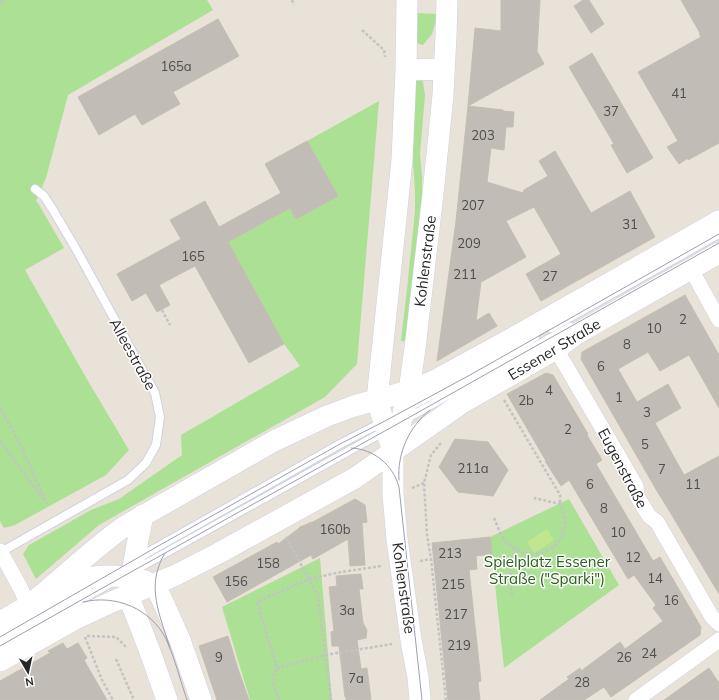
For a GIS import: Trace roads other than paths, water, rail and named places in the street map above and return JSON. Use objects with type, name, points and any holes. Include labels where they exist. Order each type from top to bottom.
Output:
[{"type":"main road","points":[[377,400],[402,160],[407,0]]},
{"type":"main road","name":"Kohlenstraße","points":[[420,700],[397,539],[393,494],[393,452],[395,416],[432,194],[443,95],[447,0]]},
{"type":"main road","points":[[406,70],[444,69]]},
{"type":"main road","name":"Essener Straße","points":[[395,416],[434,381],[719,221]]},
{"type":"main road","name":"Essener Straße","points":[[393,452],[462,403],[556,349],[576,334],[719,253]]},
{"type":"main road","points":[[377,400],[395,416]]},
{"type":"main road","points":[[377,400],[395,416]]},
{"type":"main road","points":[[28,606],[104,541],[143,515],[274,441],[327,416],[354,406],[377,400]]},
{"type":"main road","points":[[0,622],[75,582],[87,578],[125,573],[155,584],[176,575],[356,478],[393,452]]},
{"type":"main road","points":[[0,661],[74,619],[114,601],[125,573],[143,515]]},
{"type":"main road","points":[[125,573],[167,700]]},
{"type":"main road","points":[[155,584],[180,640],[201,700]]},
{"type":"street","points":[[691,269],[719,320]]},
{"type":"street","name":"Eugenstraße","points":[[556,349],[636,486],[637,496],[649,516],[657,522],[712,617],[719,624]]},
{"type":"street","points":[[0,552],[21,589],[28,606]]},
{"type":"street","points":[[636,700],[719,640]]},
{"type":"lane","name":"Alleestraße","points":[[0,552],[128,480],[146,463],[156,445],[160,417],[155,393],[76,249],[44,196],[35,189]]},
{"type":"lane","points":[[0,646],[395,416],[719,234]]},
{"type":"lane","points":[[631,292],[656,289]]},
{"type":"lane","points":[[0,637],[125,573],[340,444],[576,323]]},
{"type":"tram line","points":[[0,637],[340,444],[470,375],[719,234]]},
{"type":"tram line","points":[[0,646],[719,243]]},
{"type":"tram line","points":[[399,480],[402,450],[410,432],[430,410]]},
{"type":"tram line","points":[[351,448],[367,451],[375,455],[387,465],[399,487],[422,700]]},
{"type":"tram line","points":[[165,553],[159,565],[155,589],[159,612],[170,648]]},
{"type":"tram line","points":[[83,602],[95,600],[120,602],[142,612],[151,619],[166,639],[175,661],[187,700]]},
{"type":"park label","name":"Spielplatz Essener Straße (\"Sparki\")","points":[[547,570]]}]
